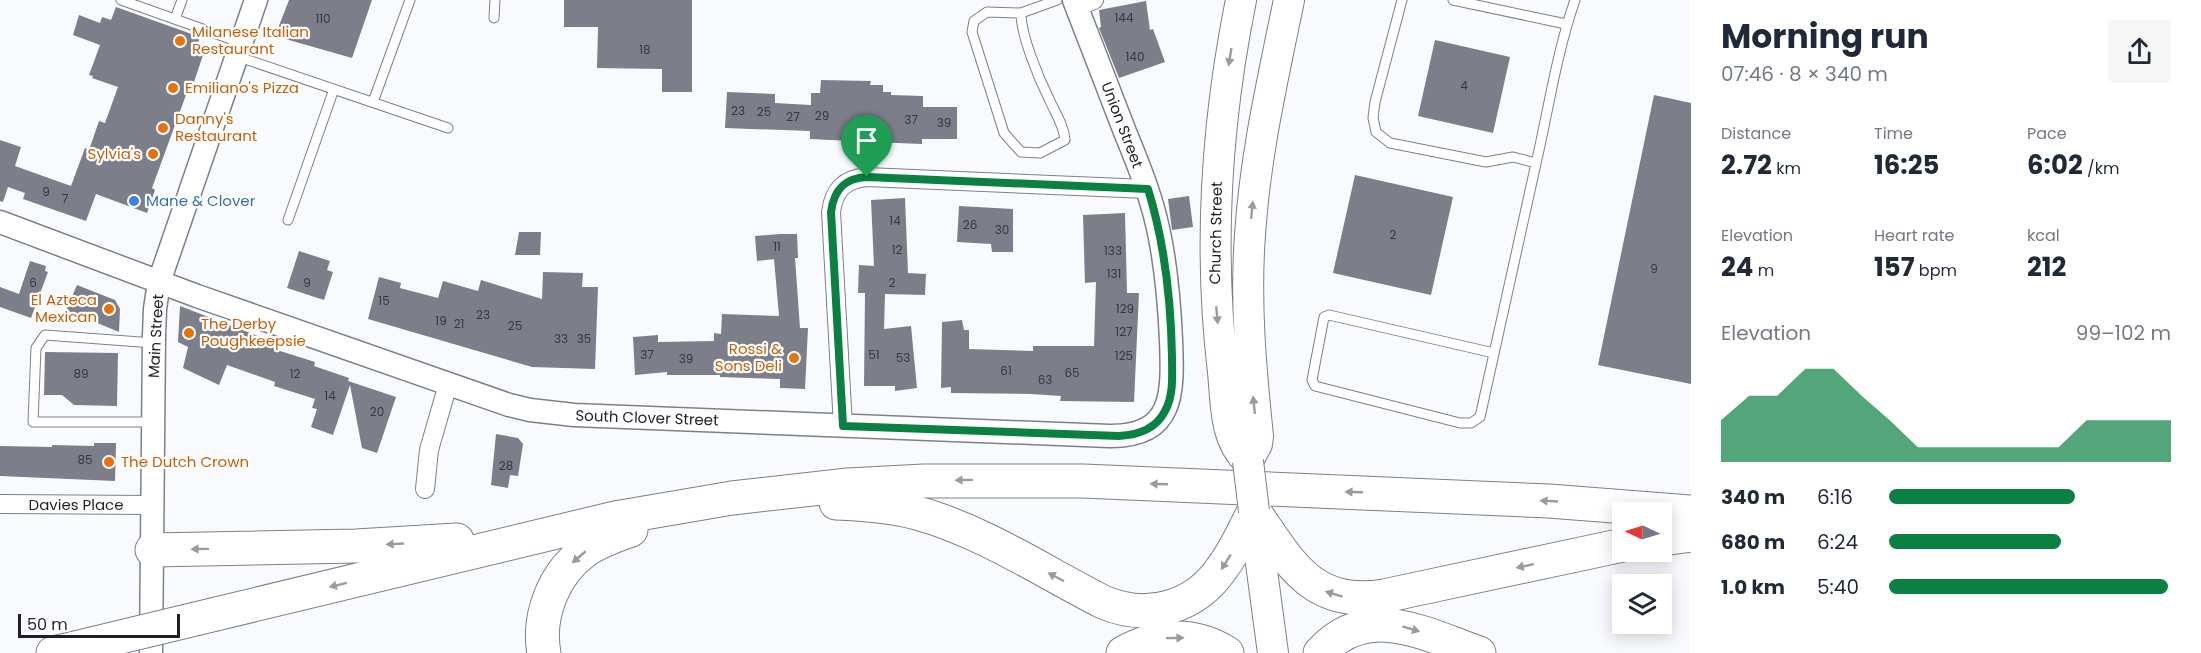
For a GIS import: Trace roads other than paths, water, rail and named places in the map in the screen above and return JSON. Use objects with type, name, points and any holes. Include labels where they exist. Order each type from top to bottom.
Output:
[{"type":"highway","name":"Church Street","points":[[1241,0],[1221,119],[1215,190],[1215,262],[1219,333],[1231,438],[1248,461]]},
{"type":"highway","name":"Church Street","points":[[1273,653],[1248,461],[1257,444],[1258,436],[1248,310],[1250,233],[1266,113],[1289,0]]},
{"type":"highway","points":[[64,650],[579,526],[721,499],[808,488],[896,482],[1045,480],[1587,504],[1691,512]]},
{"type":"highway","points":[[544,653],[543,633],[548,602],[554,587],[573,561],[601,542],[721,499],[871,505],[915,513],[974,534],[1103,602],[1122,609],[1142,611],[1162,610],[1179,604],[1203,589],[1223,568],[1254,511],[1288,561],[1303,577],[1330,594],[1354,599],[1384,596],[1612,547]]},
{"type":"highway","points":[[1587,504],[1691,499]]},
{"type":"highway","points":[[152,550],[416,543],[579,526]]},
{"type":"highway","points":[[1672,538],[1691,535]]},
{"type":"highway","points":[[1320,653],[1331,642],[1351,630],[1362,626],[1383,624],[1404,626],[1479,653]]},
{"type":"highway","points":[[1123,653],[1146,643],[1175,638],[1198,640],[1227,653]]},
{"type":"street","name":"Main Street","points":[[152,653],[154,343],[159,282],[256,0]]},
{"type":"street","name":"Union Street","points":[[1075,2],[1148,189],[1158,226],[1166,272],[1172,376],[1166,411],[1153,425]]},
{"type":"street","points":[[843,426],[831,212],[835,194],[847,181],[867,177],[1148,189]]},
{"type":"street","name":"South Clover Street","points":[[0,222],[159,282],[448,384],[509,405],[552,414],[1119,436],[1137,434],[1153,425]]},
{"type":"street","points":[[424,489],[429,450],[448,384]]},
{"type":"street","name":"Davies Place","points":[[0,504],[153,505]]},
{"type":"lane","points":[[121,0],[175,19],[334,89],[448,128]]},
{"type":"lane","points":[[175,19],[182,0]]},
{"type":"lane","points":[[373,102],[410,0]]},
{"type":"lane","points":[[494,18],[495,0]]},
{"type":"lane","points":[[1402,0],[1375,102],[1373,118],[1376,132],[1390,143],[1486,162],[1513,157],[1536,163]]},
{"type":"lane","points":[[1453,0],[1566,24]]},
{"type":"lane","points":[[1494,353],[1329,315],[1324,317],[1312,380],[1315,386],[1460,423],[1471,423],[1480,417],[1566,24],[1575,0]]},
{"type":"lane","points":[[1021,13],[1021,26],[1046,94],[1064,132],[1065,140],[1040,153],[1021,152],[1004,133],[972,32],[974,21],[987,12],[1021,13],[1075,2]]},
{"type":"lane","points":[[288,220],[334,89]]},
{"type":"lane","points":[[153,422],[33,422],[36,348],[45,335],[154,343]]},
{"type":"place","name":"Milanese Italian Restaurant","points":[[180,41]]},
{"type":"place","name":"Emiliano's Pizza","points":[[173,88]]},
{"type":"place","name":"Danny's Restaurant","points":[[163,128]]},
{"type":"place","name":"Sylvia's","points":[[153,154]]},
{"type":"place","name":"Mane & Clover","points":[[134,201]]},
{"type":"place","name":"El Azteca Mexican","points":[[109,309]]},
{"type":"place","name":"The Derby Poughkeepsie","points":[[189,333]]},
{"type":"place","name":"Rossi & Sons Deli","points":[[794,358]]},
{"type":"place","name":"The Dutch Crown","points":[[109,462]]}]
